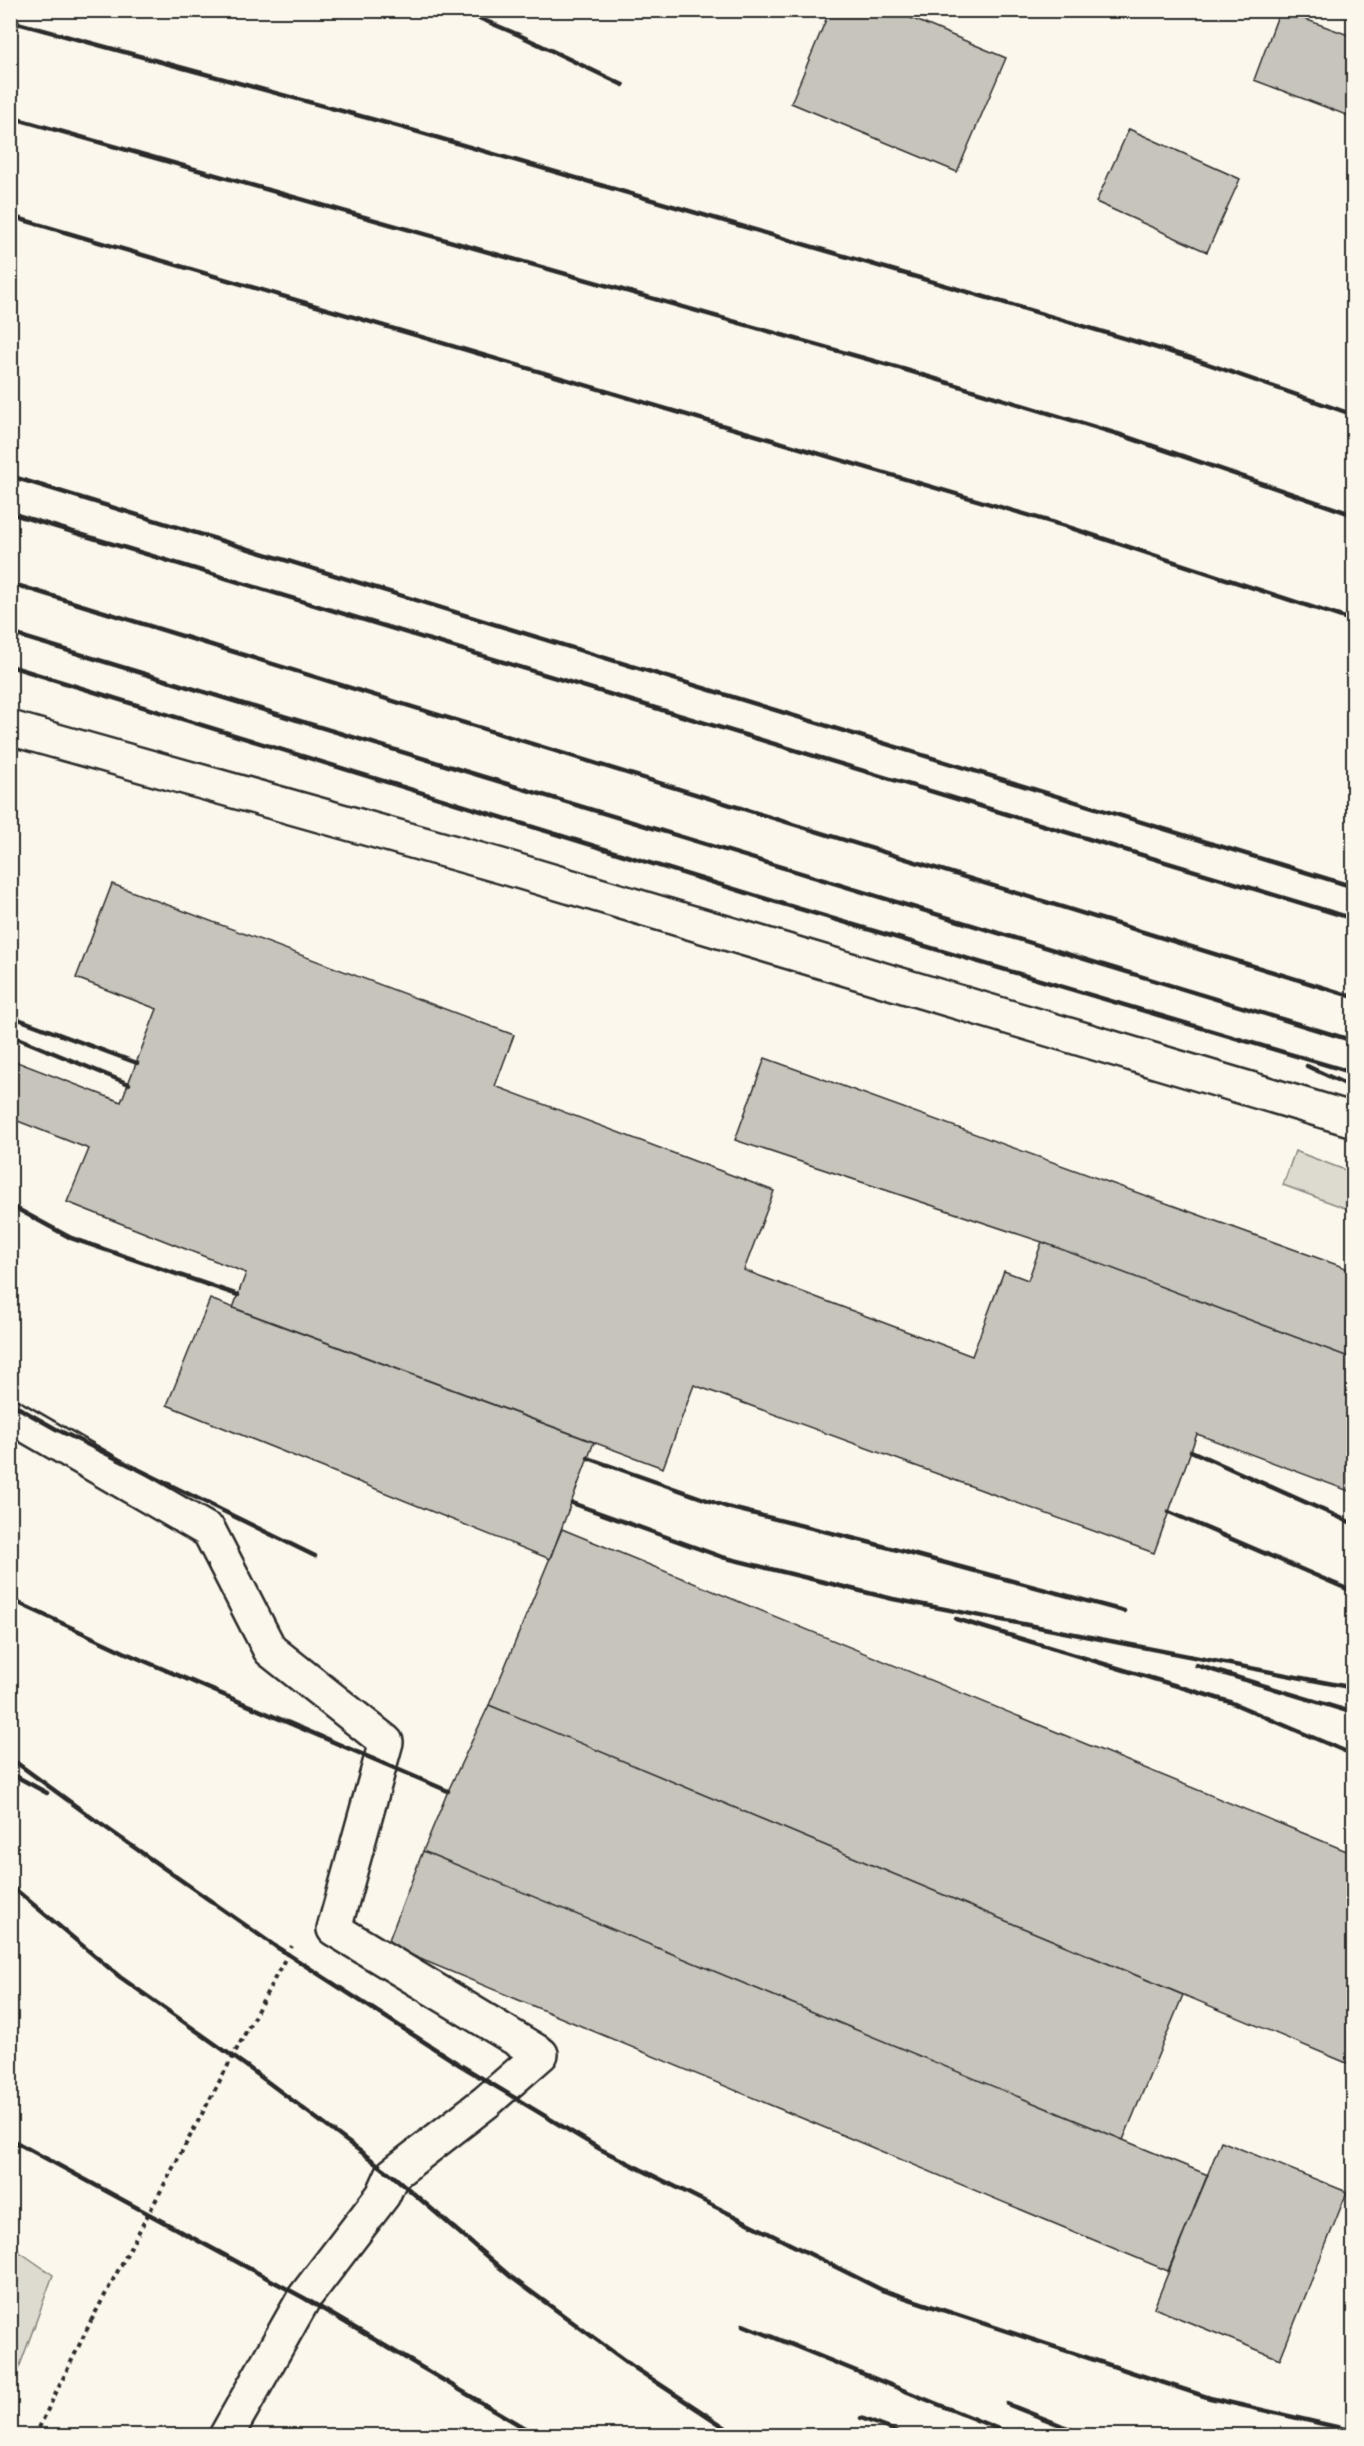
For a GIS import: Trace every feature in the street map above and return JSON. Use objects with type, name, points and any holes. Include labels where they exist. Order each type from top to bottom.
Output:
[{"type":"lane","points":[[10,728],[501,866],[1353,1120]]},
{"type":"lane","points":[[10,1416],[209,1531],[270,1650],[386,1742],[334,1929],[541,2054],[486,2103],[392,2175],[383,2195],[304,2298],[226,2436]]},
{"type":"path","points":[[35,2436],[91,2321],[292,1946]]},
{"type":"shaded area","points":[[1295,1151],[1353,1173],[1353,1211],[1283,1185]]},
{"type":"shaded area","points":[[11,2246],[53,2275],[11,2390]]},
{"type":"building","points":[[830,10],[892,10],[1006,58],[957,172],[791,103]]},
{"type":"building","points":[[1280,10],[1354,37],[1354,118],[1254,80]]},
{"type":"building","points":[[1129,129],[1240,179],[1207,252],[1096,202]]},
{"type":"building","points":[[112,884],[514,1035],[495,1086],[774,1191],[744,1270],[972,1356],[1004,1271],[1028,1280],[1042,1242],[1354,1359],[1354,1493],[1197,1434],[1154,1553],[694,1385],[663,1468],[233,1308],[246,1273],[67,1202],[89,1149],[10,1118],[12,1060],[121,1102],[157,1009],[76,978]]},
{"type":"building","points":[[765,1058],[1354,1271],[1354,1359],[1042,1242],[735,1140]]},
{"type":"building","points":[[210,1299],[594,1442],[550,1559],[167,1405]]},
{"type":"building","points":[[562,1529],[1354,1854],[1354,2066],[489,1705]]},
{"type":"building","points":[[489,1705],[1183,1995],[1123,2140],[423,1851],[448,1791]]},
{"type":"building","points":[[423,1851],[1208,2175],[1168,2271],[387,1945]]},
{"type":"building","points":[[1221,2141],[1347,2192],[1280,2359],[1154,2308]]},
{"type":"railway","points":[[460,10],[519,35],[623,85]]},
{"type":"railway","points":[[10,21],[401,127],[961,290],[1191,358],[1354,415]]},
{"type":"railway","points":[[10,117],[906,370],[1121,435],[1354,515]]},
{"type":"railway","points":[[10,216],[1065,526],[1354,621]]},
{"type":"railway","points":[[10,476],[1354,887]]},
{"type":"railway","points":[[10,513],[1354,919]]},
{"type":"railway","points":[[10,583],[1354,997]]},
{"type":"railway","points":[[10,633],[1354,1041]]},
{"type":"railway","points":[[10,666],[773,901],[1354,1073]]},
{"type":"railway","points":[[10,1016],[137,1063]]},
{"type":"railway","points":[[10,1035],[129,1084]]},
{"type":"railway","points":[[1307,1066],[1354,1088]]},
{"type":"railway","points":[[10,1205],[71,1238],[238,1295]]},
{"type":"railway","points":[[10,1403],[56,1429],[315,1556]]},
{"type":"railway","points":[[1191,1451],[1354,1524]]},
{"type":"railway","points":[[588,1458],[727,1507],[864,1541],[1124,1611]]},
{"type":"railway","points":[[572,1503],[722,1557],[893,1599],[1354,1688]]},
{"type":"railway","points":[[1169,1512],[1354,1592]]},
{"type":"railway","points":[[10,1599],[128,1654],[448,1791]]},
{"type":"railway","points":[[956,1619],[1230,1702],[1354,1755]]},
{"type":"railway","points":[[1196,1665],[1354,1713]]},
{"type":"railway","points":[[10,1758],[275,1946],[460,2065],[600,2149],[882,2290],[1210,2398],[1354,2431]]},
{"type":"railway","points":[[10,1773],[47,1793]]},
{"type":"railway","points":[[10,1885],[120,1977],[245,2065],[392,2175],[511,2277],[635,2368],[738,2436]]},
{"type":"railway","points":[[10,2139],[304,2298],[538,2436]]},
{"type":"railway","points":[[743,2325],[1016,2436]]},
{"type":"railway","points":[[1007,2404],[1088,2436]]},
{"type":"railway","points":[[861,2418],[909,2436]]}]
